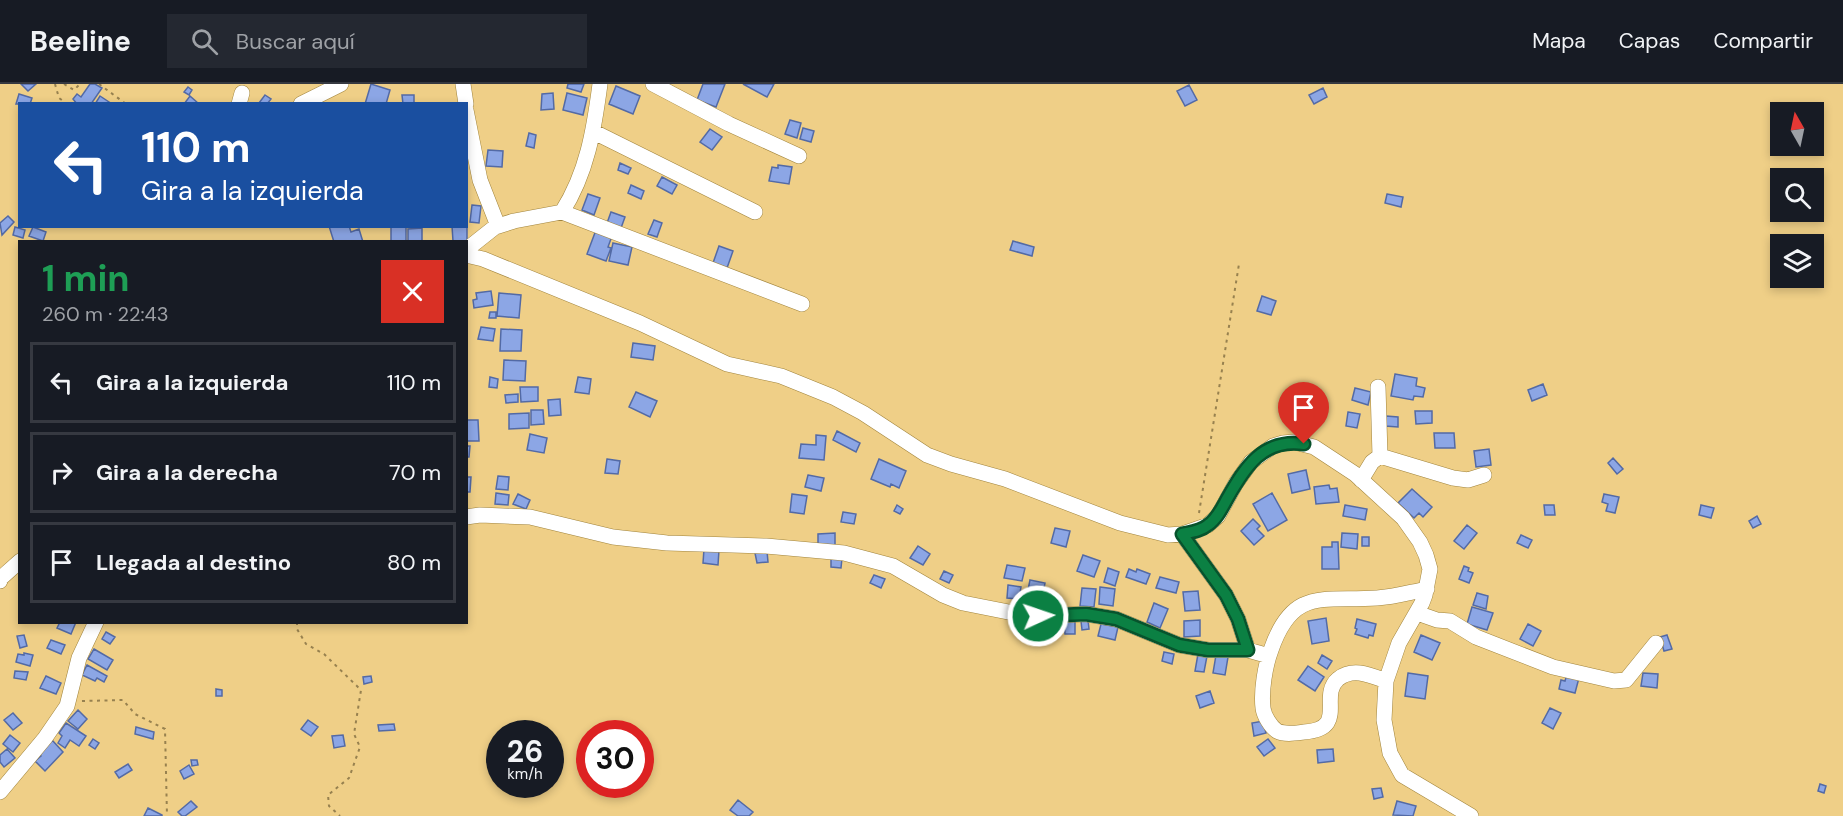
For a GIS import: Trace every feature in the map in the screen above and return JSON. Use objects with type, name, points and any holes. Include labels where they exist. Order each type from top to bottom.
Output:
[{"type":"street","points":[[306,102],[341,84]]},
{"type":"street","points":[[463,84],[466,102]]},
{"type":"street","points":[[562,212],[579,180],[594,132],[594,116],[600,84]]},
{"type":"street","points":[[653,84],[729,124],[799,156]]},
{"type":"street","points":[[468,130],[471,160],[498,226]]},
{"type":"street","points":[[594,132],[755,212]]},
{"type":"street","points":[[468,248],[498,226],[562,212],[802,304]]},
{"type":"street","points":[[468,255],[483,258],[640,323],[727,364],[781,376],[833,397],[863,413],[927,455],[1005,479],[1120,523],[1168,535],[1189,533],[1208,525],[1218,516],[1236,483],[1251,462],[1273,446],[1283,443],[1314,447],[1361,480],[1403,518],[1420,542],[1430,569],[1427,589],[1417,613],[1399,643],[1386,681],[1384,720],[1389,753],[1402,775],[1471,816]]},
{"type":"street","points":[[1378,387],[1380,456]]},
{"type":"street","points":[[1361,480],[1372,462],[1380,456]]},
{"type":"street","points":[[1380,456],[1453,478],[1468,480],[1484,475]]},
{"type":"street","points":[[468,517],[530,517],[613,537],[667,543],[766,546],[844,553],[893,566],[943,595],[963,603],[1018,614],[1038,616],[1086,614],[1116,619],[1179,645],[1208,650],[1248,650],[1269,656]]},
{"type":"street","points":[[1189,533],[1226,595],[1238,619],[1248,650]]},
{"type":"street","points":[[0,581],[18,563]]},
{"type":"street","points":[[1386,681],[1362,673],[1346,675],[1338,679],[1333,686],[1332,713],[1327,725],[1317,731],[1290,733],[1277,731],[1263,710],[1269,656],[1276,633],[1289,616],[1305,603],[1326,598],[1377,598],[1427,589]]},
{"type":"street","points":[[1417,613],[1437,620],[1450,621],[1476,637],[1554,667],[1614,681],[1626,680],[1656,644]]},
{"type":"street","points":[[0,792],[45,738],[67,706],[79,658],[95,624]]},
{"type":"path","points":[[55,84],[59,98],[64,102]]},
{"type":"path","points":[[64,84],[74,90],[80,84]]},
{"type":"path","points":[[99,84],[123,102]]},
{"type":"path","points":[[1189,533],[1239,264]]},
{"type":"path","points":[[297,624],[297,629],[306,644],[324,654],[361,690],[354,734],[360,747],[350,778],[328,795],[329,806],[340,816]]},
{"type":"path","points":[[67,706],[84,701],[123,700],[135,714],[165,729],[167,816]]},
{"type":"building","points":[[21,84],[36,84],[28,91]]},
{"type":"building","points":[[90,84],[102,88],[92,102],[75,102],[73,99],[77,94],[81,97]]},
{"type":"building","points":[[371,84],[390,90],[387,102],[366,102]]},
{"type":"building","points":[[568,84],[584,84],[581,92],[567,88]]},
{"type":"building","points":[[703,84],[725,84],[716,107],[697,100]]},
{"type":"building","points":[[743,84],[774,84],[767,97]]},
{"type":"building","points":[[1189,85],[1197,100],[1185,106],[1177,91]]},
{"type":"building","points":[[616,86],[640,96],[633,114],[609,104]]},
{"type":"building","points":[[188,87],[192,90],[189,95],[184,92]]},
{"type":"building","points":[[1323,88],[1327,97],[1314,104],[1309,95]]},
{"type":"building","points":[[553,93],[554,109],[541,110],[542,94]]},
{"type":"building","points":[[567,93],[587,98],[583,115],[563,110]]},
{"type":"building","points":[[19,94],[32,98],[31,102],[16,104]]},
{"type":"building","points":[[265,95],[271,99],[269,102],[260,102]]},
{"type":"building","points":[[402,95],[414,95],[414,102],[403,102]]},
{"type":"building","points":[[100,96],[109,102],[96,102]]},
{"type":"building","points":[[190,96],[197,102],[186,102]]},
{"type":"building","points":[[790,120],[801,123],[797,138],[785,134]]},
{"type":"building","points":[[803,128],[814,131],[811,142],[800,139]]},
{"type":"building","points":[[710,129],[722,137],[712,150],[700,142]]},
{"type":"building","points":[[529,133],[536,135],[534,148],[526,146]]},
{"type":"building","points":[[488,150],[503,151],[502,167],[486,166]]},
{"type":"building","points":[[620,163],[631,168],[628,174],[618,170]]},
{"type":"building","points":[[778,165],[792,167],[789,184],[769,181],[772,167],[778,168]]},
{"type":"building","points":[[662,177],[677,185],[672,194],[657,186]]},
{"type":"building","points":[[631,185],[644,191],[641,199],[628,193]]},
{"type":"building","points":[[588,194],[600,198],[594,215],[582,210]]},
{"type":"building","points":[[1387,194],[1403,197],[1401,207],[1385,203]]},
{"type":"building","points":[[472,205],[481,206],[479,223],[470,222]]},
{"type":"building","points":[[611,212],[625,217],[621,228],[607,223]]},
{"type":"building","points":[[8,216],[14,222],[2,235],[0,223]]},
{"type":"building","points":[[654,220],[662,223],[657,237],[648,234]]},
{"type":"building","points":[[15,227],[25,230],[23,238],[13,235]]},
{"type":"building","points":[[33,228],[46,232],[43,240],[29,236]]},
{"type":"building","points":[[330,228],[350,228],[351,232],[359,229],[362,240],[333,240]]},
{"type":"building","points":[[391,228],[406,228],[406,240],[391,240]]},
{"type":"building","points":[[422,228],[422,240],[408,240],[408,229]]},
{"type":"building","points":[[452,228],[467,228],[467,240],[453,240]]},
{"type":"building","points":[[596,230],[612,236],[608,247],[611,248],[606,261],[587,254]]},
{"type":"building","points":[[1013,241],[1034,247],[1032,256],[1010,250]]},
{"type":"building","points":[[613,243],[632,247],[628,265],[609,261]]},
{"type":"building","points":[[719,246],[733,251],[727,268],[713,263]]},
{"type":"building","points":[[491,291],[493,305],[474,308],[473,300],[477,299],[476,293]]},
{"type":"building","points":[[499,293],[521,295],[519,318],[497,316]]},
{"type":"building","points":[[1262,296],[1276,301],[1271,315],[1257,311]]},
{"type":"building","points":[[490,312],[496,312],[496,318],[489,318]]},
{"type":"building","points":[[481,327],[495,329],[493,341],[478,339]]},
{"type":"building","points":[[501,329],[522,330],[521,351],[500,351]]},
{"type":"building","points":[[633,343],[655,346],[653,360],[631,357]]},
{"type":"building","points":[[504,360],[526,361],[525,381],[503,380]]},
{"type":"building","points":[[1395,374],[1417,378],[1416,386],[1425,388],[1423,397],[1414,396],[1413,400],[1391,396]]},
{"type":"building","points":[[490,377],[498,379],[497,388],[489,387]]},
{"type":"building","points":[[578,377],[591,379],[589,394],[575,392]]},
{"type":"building","points":[[1543,384],[1547,395],[1532,401],[1528,390]]},
{"type":"building","points":[[520,387],[538,387],[538,401],[521,402]]},
{"type":"building","points":[[1355,388],[1371,392],[1368,405],[1352,400]]},
{"type":"building","points":[[636,392],[657,401],[650,417],[629,407]]},
{"type":"building","points":[[518,394],[518,402],[506,403],[505,395]]},
{"type":"building","points":[[560,399],[561,415],[549,416],[548,400]]},
{"type":"building","points":[[531,410],[543,410],[544,424],[531,425]]},
{"type":"building","points":[[1415,411],[1432,411],[1432,423],[1416,424]]},
{"type":"building","points":[[1348,412],[1360,414],[1357,428],[1346,426]]},
{"type":"building","points":[[529,413],[529,428],[509,429],[509,414]]},
{"type":"building","points":[[1386,416],[1398,417],[1398,427],[1385,426]]},
{"type":"building","points":[[468,420],[478,420],[479,441],[468,441]]},
{"type":"building","points":[[837,431],[860,443],[856,452],[833,440]]},
{"type":"building","points":[[1434,433],[1454,433],[1455,448],[1435,448]]},
{"type":"building","points":[[530,434],[547,438],[544,453],[527,450]]},
{"type":"building","points":[[816,435],[826,436],[824,460],[799,458],[801,444],[816,445]]},
{"type":"building","points":[[1489,449],[1491,465],[1476,467],[1474,451]]},
{"type":"building","points":[[1613,458],[1623,469],[1617,474],[1608,463]]},
{"type":"building","points":[[607,459],[620,461],[618,474],[605,473]]},
{"type":"building","points":[[879,459],[906,471],[899,488],[891,484],[890,487],[871,479]]},
{"type":"building","points":[[1306,470],[1310,489],[1292,493],[1288,474]]},
{"type":"building","points":[[808,475],[824,478],[821,491],[805,487]]},
{"type":"building","points":[[498,476],[509,477],[508,490],[496,489]]},
{"type":"building","points":[[468,477],[471,477],[470,492],[468,492]]},
{"type":"building","points":[[1329,485],[1330,489],[1337,488],[1339,502],[1316,504],[1314,487]]},
{"type":"building","points":[[1412,489],[1432,507],[1423,517],[1419,513],[1414,518],[1398,503]]},
{"type":"building","points":[[496,493],[509,495],[508,505],[495,504]]},
{"type":"building","points":[[1272,493],[1287,520],[1268,531],[1253,504]]},
{"type":"building","points":[[518,494],[530,500],[526,509],[513,504]]},
{"type":"building","points":[[792,494],[807,496],[804,514],[790,512]]},
{"type":"building","points":[[1604,494],[1619,497],[1615,513],[1606,511],[1608,504],[1602,502]]},
{"type":"building","points":[[897,505],[903,509],[900,514],[894,511]]},
{"type":"building","points":[[1345,505],[1367,509],[1365,520],[1343,516]]},
{"type":"building","points":[[1544,505],[1554,505],[1555,515],[1545,515]]},
{"type":"building","points":[[1701,505],[1714,508],[1711,518],[1699,515]]},
{"type":"building","points":[[843,512],[856,514],[854,524],[841,522]]},
{"type":"building","points":[[1757,516],[1761,524],[1753,528],[1749,521]]},
{"type":"building","points":[[1253,519],[1260,526],[1257,529],[1264,536],[1254,545],[1241,531]]},
{"type":"building","points":[[1467,525],[1477,533],[1464,549],[1454,541]]},
{"type":"building","points":[[1055,528],[1070,531],[1066,547],[1051,543]]},
{"type":"building","points":[[835,533],[835,545],[818,546],[818,534]]},
{"type":"building","points":[[1342,533],[1358,534],[1357,549],[1341,547]]},
{"type":"building","points":[[1521,535],[1532,540],[1528,548],[1517,543]]},
{"type":"building","points":[[1362,537],[1369,537],[1369,546],[1362,546]]},
{"type":"building","points":[[1332,542],[1338,542],[1339,569],[1322,569],[1322,547],[1332,547]]},
{"type":"building","points":[[918,546],[930,554],[923,565],[910,558]]},
{"type":"building","points":[[704,549],[719,550],[718,565],[703,563]]},
{"type":"building","points":[[767,551],[768,562],[757,563],[755,553]]},
{"type":"building","points":[[1083,555],[1100,561],[1094,577],[1077,571]]},
{"type":"building","points":[[831,557],[842,558],[841,568],[831,567]]},
{"type":"building","points":[[1007,565],[1025,568],[1022,581],[1004,578]]},
{"type":"building","points":[[1464,566],[1473,573],[1469,583],[1459,579]]},
{"type":"building","points":[[1108,568],[1119,572],[1115,586],[1104,582]]},
{"type":"building","points":[[1129,569],[1136,572],[1137,569],[1150,574],[1146,584],[1126,577]]},
{"type":"building","points":[[944,571],[953,575],[949,583],[940,579]]},
{"type":"building","points":[[874,575],[885,579],[881,588],[870,583]]},
{"type":"building","points":[[1160,577],[1179,582],[1176,593],[1156,588]]},
{"type":"building","points":[[1030,580],[1045,583],[1042,598],[1027,595]]},
{"type":"building","points":[[1008,585],[1021,587],[1019,599],[1007,598]]},
{"type":"building","points":[[1100,587],[1115,589],[1113,606],[1099,604]]},
{"type":"building","points":[[1082,588],[1096,589],[1094,607],[1080,606]]},
{"type":"building","points":[[1198,591],[1200,610],[1185,611],[1183,592]]},
{"type":"building","points":[[1477,593],[1488,596],[1486,609],[1473,605]]},
{"type":"building","points":[[1154,603],[1168,609],[1160,628],[1147,622]]},
{"type":"building","points":[[1472,607],[1493,613],[1487,630],[1467,624]]},
{"type":"building","points":[[1326,618],[1329,641],[1312,644],[1308,621]]},
{"type":"building","points":[[1016,619],[1032,620],[1032,635],[1015,634]]},
{"type":"building","points":[[1357,619],[1376,624],[1373,636],[1369,635],[1368,638],[1355,634]]},
{"type":"building","points":[[1064,620],[1075,620],[1075,634],[1065,634]]},
{"type":"building","points":[[1088,620],[1089,629],[1082,630],[1081,621]]},
{"type":"building","points":[[1200,620],[1200,636],[1184,637],[1184,621]]},
{"type":"building","points":[[59,624],[75,624],[71,634],[57,628]]},
{"type":"building","points":[[1101,624],[1118,627],[1115,640],[1098,636]]},
{"type":"building","points":[[1528,624],[1541,631],[1533,646],[1520,639]]},
{"type":"building","points":[[106,632],[115,637],[110,644],[102,639]]},
{"type":"building","points":[[24,635],[27,646],[20,648],[17,636]]},
{"type":"building","points":[[1421,635],[1440,643],[1432,660],[1414,652]]},
{"type":"building","points":[[1667,635],[1672,649],[1664,651],[1660,637]]},
{"type":"building","points":[[51,640],[65,645],[61,654],[47,648]]},
{"type":"building","points":[[94,649],[113,660],[107,670],[88,659]]},
{"type":"building","points":[[1164,652],[1174,654],[1172,664],[1162,661]]},
{"type":"building","points":[[24,653],[33,655],[30,666],[16,662],[18,654],[24,655]]},
{"type":"building","points":[[1198,654],[1207,656],[1204,672],[1195,671]]},
{"type":"building","points":[[1216,655],[1228,657],[1225,675],[1213,673]]},
{"type":"building","points":[[1322,655],[1332,661],[1327,669],[1318,663]]},
{"type":"building","points":[[87,665],[107,676],[104,682],[82,675]]},
{"type":"building","points":[[1308,666],[1324,677],[1315,691],[1298,680]]},
{"type":"building","points":[[1568,670],[1580,674],[1575,693],[1559,689],[1561,680],[1565,681]]},
{"type":"building","points":[[15,671],[28,672],[26,680],[14,678]]},
{"type":"building","points":[[1408,673],[1428,676],[1425,699],[1405,696]]},
{"type":"building","points":[[1643,673],[1658,674],[1657,688],[1641,686]]},
{"type":"building","points":[[46,676],[61,683],[56,694],[40,688]]},
{"type":"building","points":[[371,676],[372,682],[364,684],[363,677]]},
{"type":"building","points":[[216,689],[222,690],[222,696],[216,696]]},
{"type":"building","points":[[1210,691],[1214,703],[1200,708],[1196,696]]},
{"type":"building","points":[[1550,708],[1561,713],[1553,729],[1542,723]]},
{"type":"building","points":[[78,710],[87,719],[78,729],[68,721]]},
{"type":"building","points":[[13,713],[22,723],[13,730],[4,720]]},
{"type":"building","points":[[308,720],[318,727],[311,736],[301,729]]},
{"type":"building","points":[[1263,721],[1266,733],[1254,736],[1252,723]]},
{"type":"building","points":[[66,723],[86,736],[79,746],[70,740],[65,748],[58,743],[62,736],[59,733]]},
{"type":"building","points":[[394,724],[395,730],[379,731],[378,725]]},
{"type":"building","points":[[136,727],[154,732],[153,739],[135,734]]},
{"type":"building","points":[[10,735],[20,743],[13,752],[3,744]]},
{"type":"building","points":[[343,735],[345,746],[334,748],[332,736]]},
{"type":"building","points":[[93,739],[99,743],[95,749],[89,745]]},
{"type":"building","points":[[1268,739],[1275,748],[1264,756],[1257,747]]},
{"type":"building","points":[[52,740],[63,752],[45,771],[35,761]]},
{"type":"building","points":[[7,749],[15,758],[4,767],[0,762],[0,755]]},
{"type":"building","points":[[1333,749],[1334,761],[1318,763],[1317,750]]},
{"type":"building","points":[[191,760],[197,760],[198,765],[192,766]]},
{"type":"building","points":[[128,764],[132,770],[119,778],[115,772]]},
{"type":"building","points":[[189,765],[194,774],[184,779],[180,771]]},
{"type":"building","points":[[1820,784],[1826,786],[1824,793],[1818,791]]},
{"type":"building","points":[[1381,788],[1383,797],[1374,799],[1372,789]]},
{"type":"building","points":[[738,800],[753,812],[749,816],[738,816],[730,810]]},
{"type":"building","points":[[191,801],[197,807],[182,816],[178,812]]},
{"type":"building","points":[[1397,801],[1416,806],[1413,816],[1393,815]]},
{"type":"building","points":[[148,808],[162,815],[162,816],[144,816]]},
{"type":"route","points":[[1038,616],[1086,614],[1116,619],[1179,645],[1208,650],[1248,650],[1238,619],[1226,595],[1182,534],[1196,531],[1208,525],[1218,516],[1236,483],[1251,462],[1273,446],[1294,442],[1304,444]]}]
